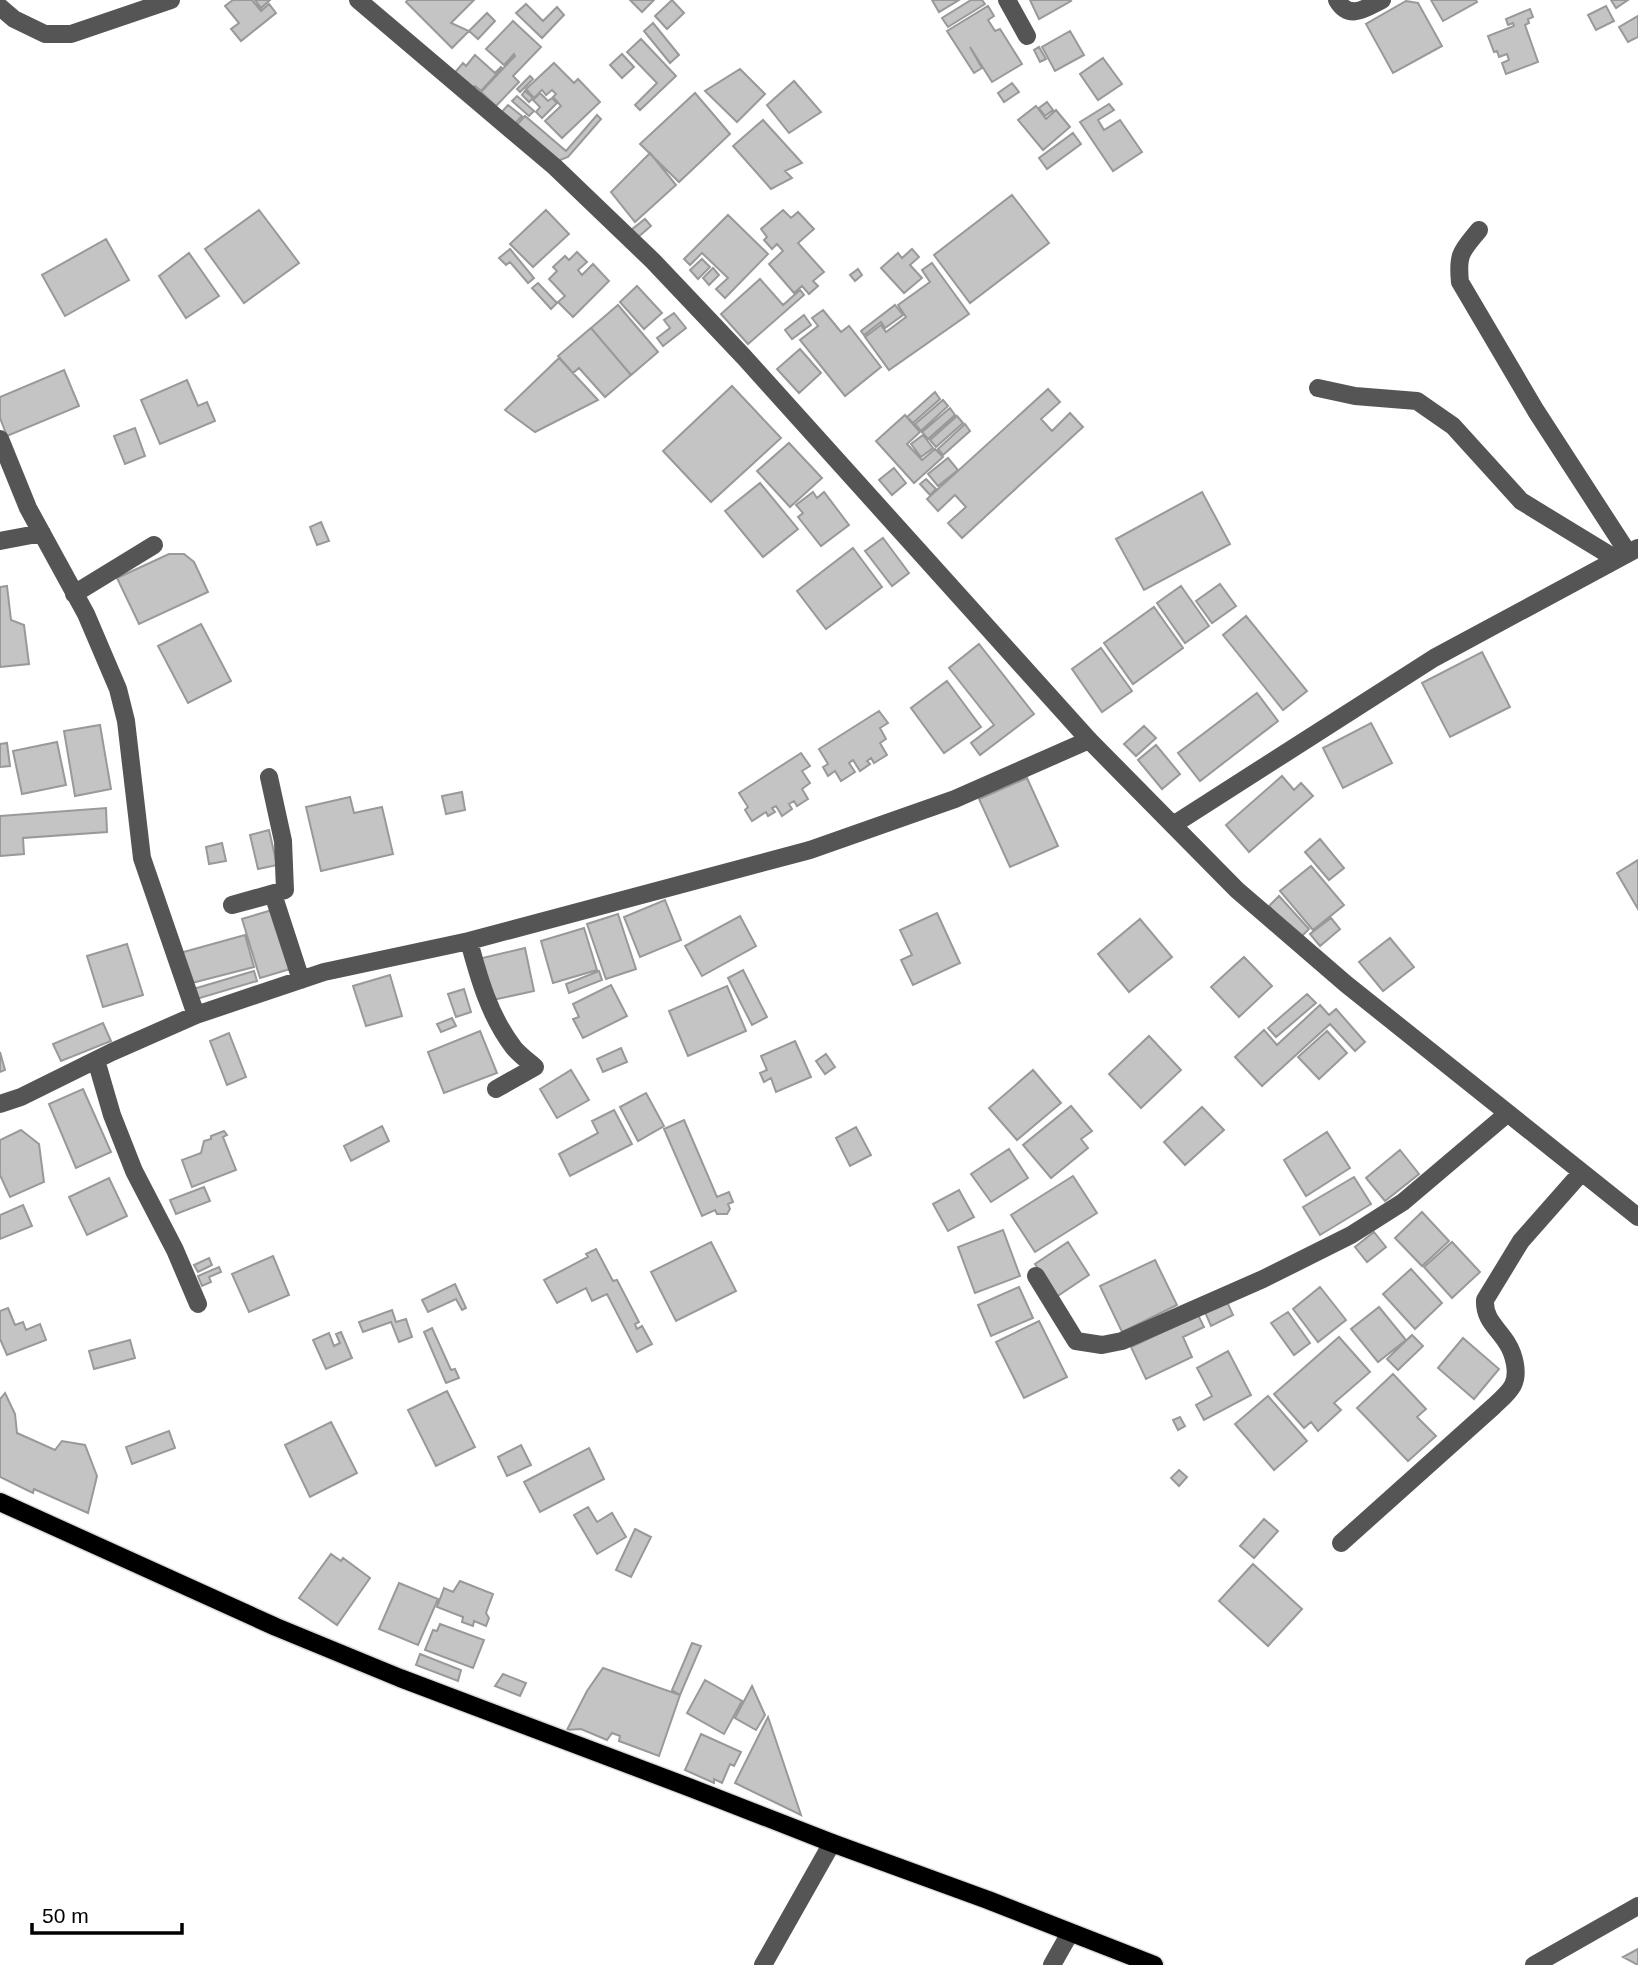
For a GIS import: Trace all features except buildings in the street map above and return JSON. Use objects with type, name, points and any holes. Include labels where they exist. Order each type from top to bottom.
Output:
[{"type":"main road","points":[[0,1502],[182,1586],[413,1683],[1154,1965]]},
{"type":"street","points":[[0,7],[14,19],[45,34],[71,34],[171,0]]},
{"type":"street","points":[[358,0],[555,167],[653,261],[1089,740],[1237,890],[1346,985],[1638,1217]]},
{"type":"street","points":[[1007,0],[1027,36]]},
{"type":"street","points":[[1338,0],[1341,6],[1354,13],[1382,0]]},
{"type":"street","points":[[1479,230],[1461,253],[1458,265],[1460,282],[1536,411],[1628,553]]},
{"type":"street","points":[[1318,388],[1355,396],[1417,401],[1453,426],[1521,500],[1628,553]]},
{"type":"street","points":[[0,439],[5,462],[86,614],[118,689],[126,720],[142,858],[196,1015]]},
{"type":"street","points":[[0,541],[42,533]]},
{"type":"street","points":[[75,594],[154,545]]},
{"type":"street","points":[[1172,825],[1434,658],[1628,553]]},
{"type":"street","points":[[0,1104],[21,1097],[196,1015],[324,972],[469,942],[810,850],[955,800],[1089,740]]},
{"type":"street","points":[[269,777],[283,841],[285,891],[232,905],[272,894],[301,980]]},
{"type":"street","points":[[469,942],[495,1017],[515,1049],[535,1068],[496,1089]]},
{"type":"street","points":[[96,1060],[112,1115],[134,1171],[175,1250],[198,1304]]},
{"type":"street","points":[[1036,1276],[1076,1341],[1102,1345],[1122,1341],[1264,1279],[1351,1235],[1404,1202],[1508,1113]]},
{"type":"street","points":[[1340,1543],[1512,1387],[1516,1377],[1513,1356],[1507,1343],[1488,1318],[1484,1308],[1485,1300],[1521,1241],[1581,1173]]},
{"type":"street","points":[[763,1965],[832,1843]]},
{"type":"street","points":[[1534,1965],[1638,1906]]},
{"type":"street","points":[[1052,1965],[1070,1933]]}]
